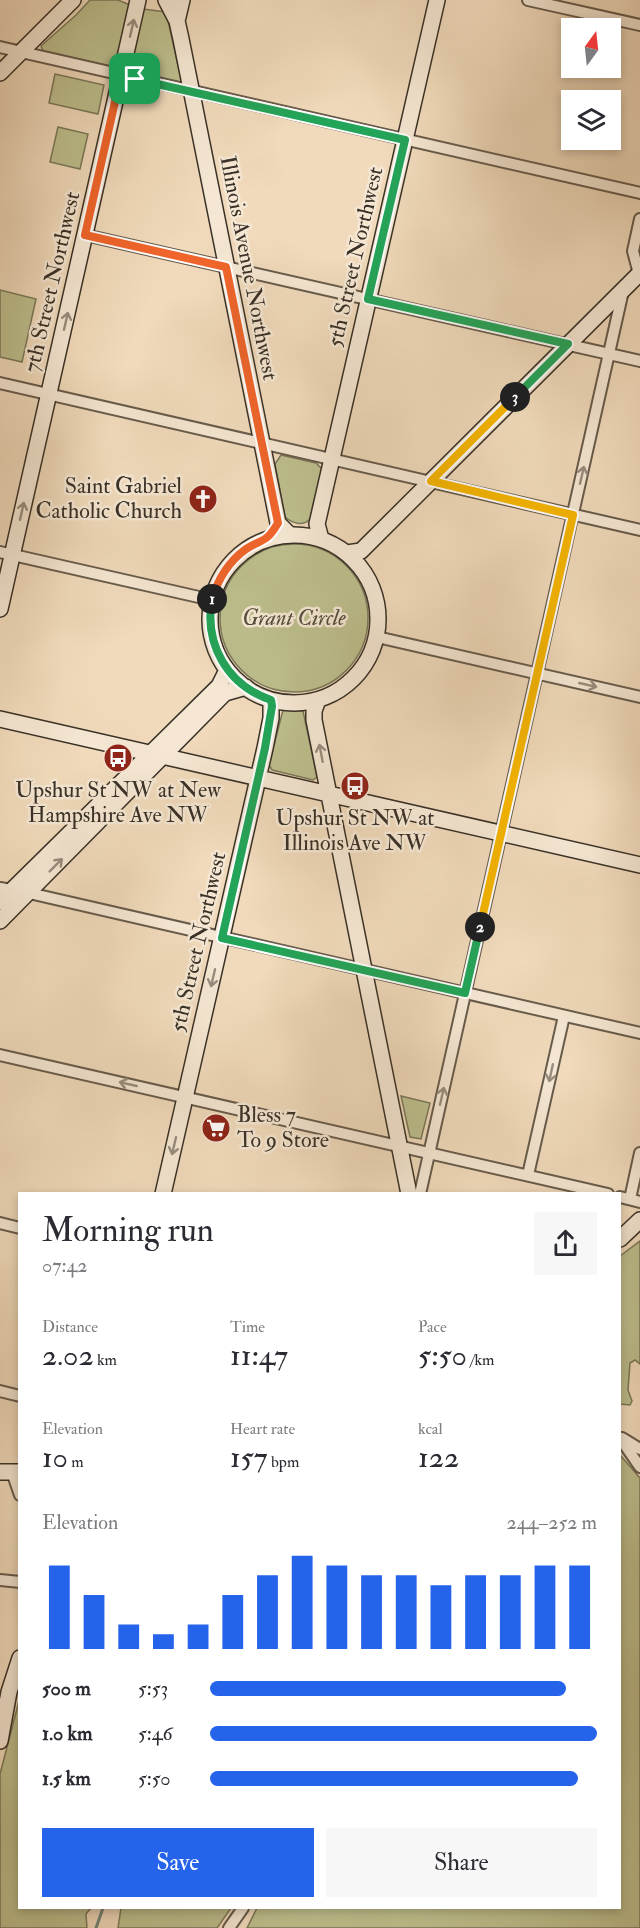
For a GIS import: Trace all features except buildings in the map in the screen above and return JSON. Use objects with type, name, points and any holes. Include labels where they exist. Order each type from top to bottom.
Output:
[{"type":"street","points":[[0,73],[73,0]]},
{"type":"street","name":"7th Street Northwest","points":[[0,609],[6,554],[49,395],[138,0]]},
{"type":"street","points":[[155,0],[160,0]]},
{"type":"street","name":"Illinois Avenue Northwest","points":[[166,0],[177,21],[192,91],[260,443],[278,523]]},
{"type":"street","name":"Illinois Avenue Northwest","points":[[177,21],[182,0]]},
{"type":"street","name":"5th Street Northwest","points":[[321,539],[317,524],[437,0]]},
{"type":"street","points":[[528,0],[640,25]]},
{"type":"street","points":[[0,47],[640,193]]},
{"type":"street","points":[[356,557],[640,273],[633,250],[640,219]]},
{"type":"street","points":[[85,235],[640,361]]},
{"type":"street","points":[[420,1192],[623,291]]},
{"type":"street","points":[[0,383],[640,530]]},
{"type":"street","points":[[268,538],[278,523],[297,535]]},
{"type":"street","points":[[297,535],[317,524]]},
{"type":"street","points":[[297,535],[321,539],[356,557],[372,585],[377,602],[379,620],[377,637],[369,658],[356,676],[339,691],[318,700],[290,703],[271,700],[246,687],[227,670],[216,651],[211,634],[210,617],[212,600],[218,583],[233,561],[248,548],[268,538],[297,535]]},
{"type":"street","points":[[6,554],[212,600]]},
{"type":"street","points":[[377,637],[640,697]]},
{"type":"street","points":[[158,754],[219,686],[227,670]]},
{"type":"street","points":[[0,902],[225,693],[246,687]]},
{"type":"street","name":"5th Street Northwest","points":[[163,1192],[258,778],[271,718],[271,700]]},
{"type":"street","points":[[318,700],[314,720],[409,1192]]},
{"type":"street","points":[[0,719],[640,865]]},
{"type":"street","points":[[0,921],[14,890]]},
{"type":"street","points":[[14,890],[640,1033]]},
{"type":"street","points":[[528,1175],[564,1016]]},
{"type":"street","points":[[0,1055],[600,1192]]},
{"type":"street","points":[[630,1199],[640,1153]]},
{"type":"street","points":[[621,1238],[640,1220]]},
{"type":"street","points":[[0,1223],[18,1228]]},
{"type":"street","points":[[0,1391],[18,1395]]},
{"type":"street","points":[[621,1438],[640,1449]]},
{"type":"street","points":[[621,1438],[640,1467]]},
{"type":"street","points":[[11,1472],[18,1490]]},
{"type":"street","points":[[0,1580],[18,1582]]},
{"type":"street","points":[[0,1741],[5,1691],[18,1662]]},
{"type":"street","points":[[229,1928],[242,1909]]},
{"type":"green space","points":[[90,0],[118,0],[130,5],[118,68],[43,51],[41,46]]},
{"type":"green space","points":[[143,9],[166,12],[182,83],[129,71]]},
{"type":"green space","points":[[55,74],[104,85],[98,114],[49,103]]},
{"type":"green space","points":[[58,127],[88,134],[80,169],[50,162]]},
{"type":"green space","points":[[0,290],[36,299],[22,362],[0,357]]},
{"type":"green space","points":[[281,455],[316,463],[322,469],[310,519],[304,523],[294,522],[285,517],[275,464]]},
{"type":"green space","name":"Grant Circle","points":[[294,544],[322,550],[346,566],[362,590],[368,618],[362,646],[346,670],[322,686],[294,692],[266,686],[242,670],[226,646],[220,618],[226,590],[242,566],[266,550]]},
{"type":"green space","points":[[283,710],[303,711],[317,777],[313,780],[272,770],[269,765]]},
{"type":"green space","points":[[401,1096],[430,1103],[421,1139],[410,1137]]},
{"type":"green space","points":[[640,1241],[640,1364],[635,1360],[630,1363],[628,1390],[632,1401],[630,1405],[621,1404],[621,1255]]},
{"type":"green space","points":[[621,1456],[640,1478],[640,1928],[247,1928],[256,1909],[621,1909]]},
{"type":"green space","points":[[18,1705],[18,1909],[90,1909],[86,1914],[87,1928],[0,1928],[0,1774]]},
{"type":"green space","points":[[121,1909],[230,1909],[217,1928],[118,1928]]},
{"type":"waterway","points":[[96,1928],[103,1909]]},
{"type":"place","name":"Saint Gabriel Catholic Church","points":[[203,499]]},
{"type":"place","name":"Upshur St NW at New Hampshire Ave NW","points":[[118,758]]},
{"type":"place","name":"Upshur St NW at Illinois Ave NW","points":[[355,786]]},
{"type":"place","name":"Bless 7 To 9 Store","points":[[216,1128]]},
{"type":"route","points":[[121,75],[135,79],[405,140],[368,299],[568,344],[431,481],[573,515],[465,993],[222,938],[265,748],[272,706],[271,700],[246,687],[227,670],[213,642],[210,608],[215,588],[228,566],[248,548],[268,538],[278,523],[226,267],[85,235],[121,75]]}]
